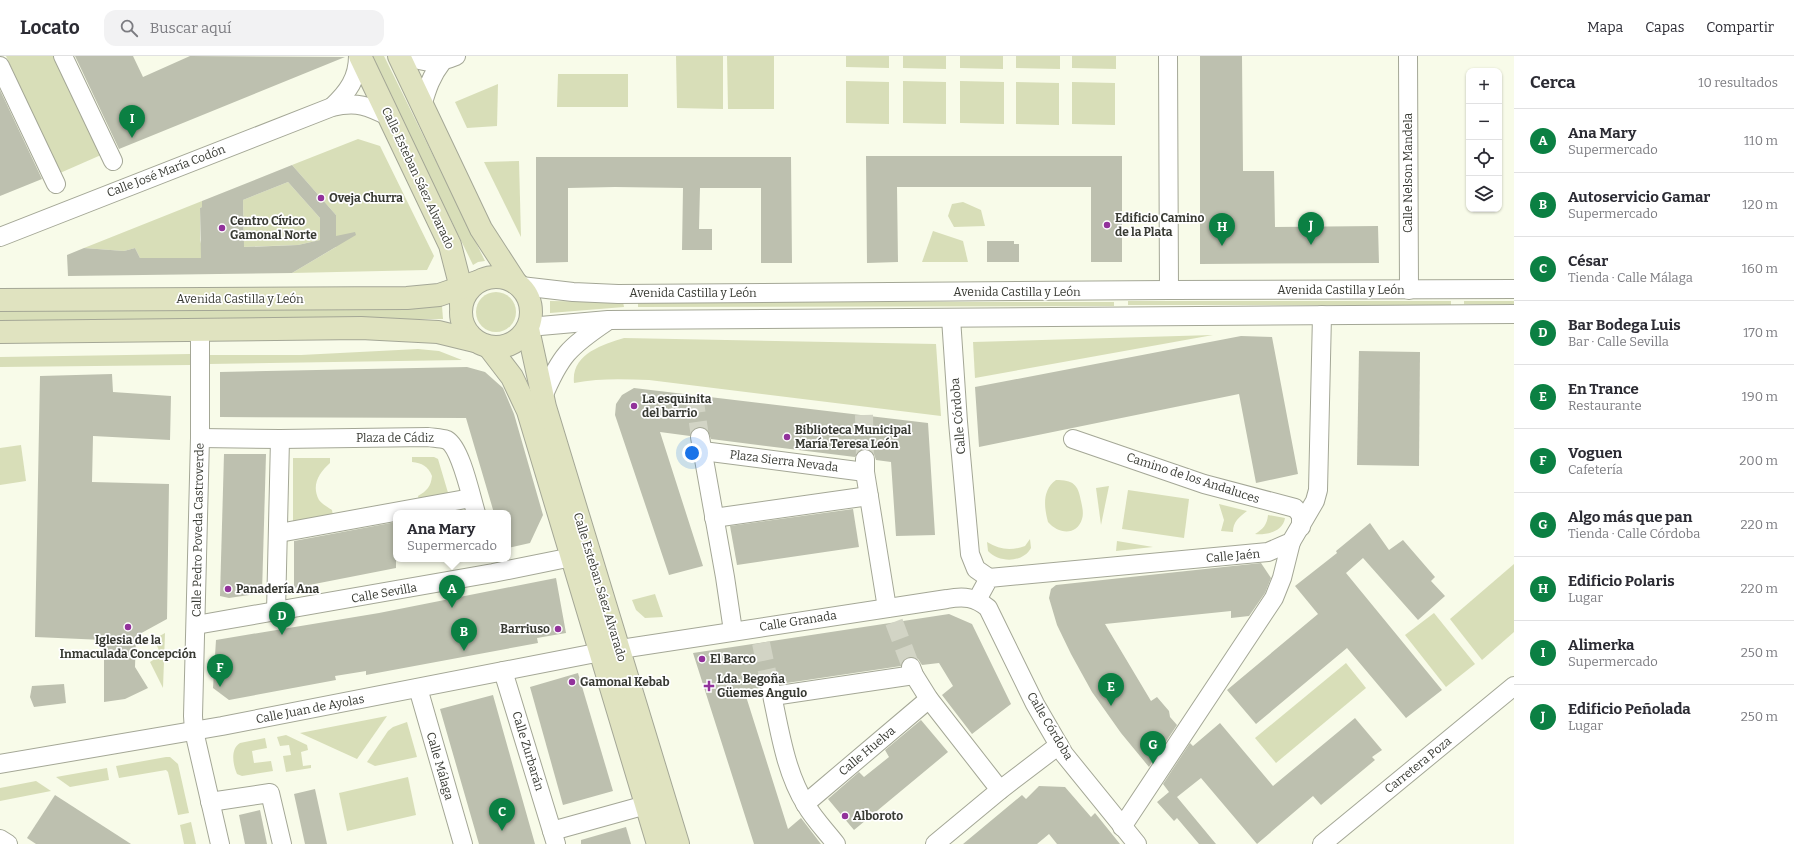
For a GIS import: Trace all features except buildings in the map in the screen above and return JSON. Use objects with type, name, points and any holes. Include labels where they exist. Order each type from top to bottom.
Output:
[{"type":"main road","name":"Calle Esteban Sáez Alvarado","points":[[359,56],[390,117],[450,245],[466,292]]},
{"type":"main road","points":[[0,332],[361,328],[438,332],[482,344],[503,347],[520,338],[528,328],[531,320],[531,306],[526,293],[481,229],[398,56]]},
{"type":"main road","points":[[428,296],[439,286],[447,274],[450,261],[450,245]]},
{"type":"main road","points":[[482,344],[466,332],[463,324],[466,292],[489,278],[504,277],[519,285]]},
{"type":"main road","name":"Avenida Castilla y León","points":[[0,300],[407,298],[466,292]]},
{"type":"main road","name":"Calle Esteban Sáez Alvarado","points":[[528,328],[543,398],[610,651],[646,805],[658,844]]},
{"type":"main road","name":"Calle Esteban Sáez Alvarado","points":[[482,344],[512,377],[526,406],[572,557],[610,651],[678,844]]},
{"type":"street","points":[[62,56],[113,161]]},
{"type":"street","name":"Calle José María Codón","points":[[332,107],[350,88],[355,77],[359,56]]},
{"type":"street","points":[[408,56],[425,62],[449,59]]},
{"type":"street","points":[[1168,56],[1169,290]]},
{"type":"street","name":"Calle Nelson Mandela","points":[[1408,56],[1409,290]]},
{"type":"street","points":[[422,106],[427,86],[434,72],[449,59]]},
{"type":"street","points":[[0,66],[56,184]]},
{"type":"street","name":"Calle José María Codón","points":[[0,237],[332,107],[355,104],[366,106],[390,117]]},
{"type":"street","name":"Avenida Castilla y León","points":[[519,285],[573,292],[618,294],[1514,289]]},
{"type":"street","name":"Avenida Castilla y León","points":[[528,328],[608,320],[1514,314]]},
{"type":"street","points":[[1122,827],[1274,598],[1282,578],[1291,542],[1315,501],[1320,482],[1322,315]]},
{"type":"street","name":"Calle Córdoba","points":[[951,318],[958,422],[970,554],[976,569],[989,578]]},
{"type":"street","points":[[543,398],[556,367],[565,354],[574,344],[608,320]]},
{"type":"street","name":"Calle Pedro Poveda Castroverde","points":[[200,330],[200,438],[196,625],[192,695],[194,731],[220,844]]},
{"type":"street","name":"Plaza de Cádiz","points":[[200,438],[280,439],[428,437],[446,440],[450,443],[457,455],[473,506],[444,510]]},
{"type":"street","points":[[276,612],[280,439]]},
{"type":"street","name":"Camino de los Andaluces","points":[[1073,439],[1204,484],[1295,508],[1301,515],[1301,527]]},
{"type":"street","name":"Plaza Sierra Nevada","points":[[733,631],[702,444],[865,465],[869,496],[891,612]]},
{"type":"street","points":[[714,518],[869,496]]},
{"type":"street","name":"Plaza de Cádiz","points":[[279,533],[393,517]]},
{"type":"street","name":"Calle Jaén","points":[[989,578],[1268,552],[1291,542]]},
{"type":"street","name":"Calle Sevilla","points":[[196,625],[276,612],[492,566],[572,557]]},
{"type":"street","points":[[977,600],[989,578]]},
{"type":"street","name":"Calle Granada","points":[[610,651],[733,631],[760,635],[891,612],[959,597],[977,600]]},
{"type":"street","name":"Calle Córdoba","points":[[977,600],[988,608],[1035,704],[1064,754],[1137,844]]},
{"type":"street","name":"Calle Juan de Ayolas","points":[[0,764],[194,731],[610,651]]},
{"type":"street","name":"Calle Zurbarán","points":[[503,671],[554,838],[646,805]]},
{"type":"street","points":[[836,844],[805,804],[786,757],[772,691],[912,671],[930,699],[1000,790]]},
{"type":"street","name":"Carretera Poza","points":[[1322,844],[1514,686]]},
{"type":"street","name":"Calle Málaga","points":[[418,688],[463,844]]},
{"type":"street","name":"Calle Huelva","points":[[805,804],[930,699]]},
{"type":"street","points":[[935,844],[1000,790],[1059,745]]},
{"type":"street","points":[[210,802],[270,793],[282,844]]},
{"type":"street","points":[[0,839],[8,844]]},
{"type":"green space","points":[[6,56],[55,56],[101,155],[60,173]]},
{"type":"green space","points":[[371,56],[384,56],[485,261],[478,262],[473,265]]},
{"type":"green space","points":[[676,56],[723,56],[723,109],[677,108]]},
{"type":"green space","points":[[727,56],[774,56],[774,109],[728,109]]},
{"type":"green space","points":[[846,56],[889,56],[889,68],[846,67]]},
{"type":"green space","points":[[903,56],[946,56],[946,69],[903,68]]},
{"type":"green space","points":[[960,56],[1003,56],[1003,69],[960,68]]},
{"type":"green space","points":[[1016,56],[1060,56],[1060,69],[1016,68]]},
{"type":"green space","points":[[1072,56],[1116,56],[1116,69],[1072,68]]},
{"type":"green space","points":[[558,74],[628,74],[628,107],[557,107]]},
{"type":"green space","points":[[846,81],[889,82],[889,124],[846,123]]},
{"type":"green space","points":[[903,81],[946,82],[946,124],[903,123]]},
{"type":"green space","points":[[960,81],[1004,82],[1004,124],[960,123]]},
{"type":"green space","points":[[1016,82],[1059,83],[1059,125],[1016,124]]},
{"type":"green space","points":[[1072,82],[1115,83],[1115,125],[1072,124]]},
{"type":"green space","points":[[498,84],[497,126],[467,128],[455,102]]},
{"type":"green space","points":[[358,139],[380,146],[434,256],[427,270],[292,273],[336,247],[336,215],[292,165]]},
{"type":"green space","points":[[519,161],[521,237],[484,162]]},
{"type":"green space","points":[[288,182],[320,218],[320,240],[298,245],[242,247],[242,240],[244,239],[243,200]]},
{"type":"green space","points":[[202,201],[202,207],[200,208],[200,240],[205,258],[140,258],[135,248],[124,251],[84,248]]},
{"type":"green space","points":[[963,202],[981,210],[985,226],[954,227],[948,216],[952,204]]},
{"type":"green space","points":[[933,231],[963,241],[968,262],[922,262]]},
{"type":"green space","points":[[496,292],[507,295],[513,301],[516,312],[513,323],[507,329],[496,332],[485,329],[479,323],[476,312],[479,301],[485,295]]},
{"type":"green space","points":[[550,301],[623,302],[624,307],[550,313]]},
{"type":"green space","points":[[1128,301],[1451,301],[1451,305],[1128,305]]},
{"type":"green space","points":[[1464,301],[1514,301],[1514,304],[1464,304]]},
{"type":"green space","points":[[638,302],[1114,302],[1114,306],[638,307]]},
{"type":"green space","points":[[442,306],[443,319],[0,322],[0,311]]},
{"type":"green space","points":[[1213,335],[975,378],[973,342]]},
{"type":"green space","points":[[624,338],[936,344],[941,416],[649,380],[620,379],[583,381],[574,383],[574,373],[577,365],[583,358],[590,352],[606,344]]},
{"type":"green space","points":[[418,349],[439,351],[462,360],[209,364],[209,355],[301,355]]},
{"type":"green space","points":[[190,354],[190,365],[0,367],[0,357]]},
{"type":"green space","points":[[21,445],[26,481],[0,485],[0,448]]},
{"type":"green space","points":[[412,457],[434,457],[438,459],[449,496],[419,501],[418,496],[428,488],[431,483],[432,476],[429,470],[424,466],[419,463],[412,462]]},
{"type":"green space","points":[[293,458],[330,458],[330,463],[317,480],[316,489],[319,500],[332,510],[333,516],[293,523]]},
{"type":"green space","points":[[1056,480],[1071,482],[1074,484],[1080,495],[1083,517],[1080,525],[1072,531],[1062,531],[1052,526],[1048,522],[1045,499],[1048,489]]},
{"type":"green space","points":[[1109,486],[1101,525],[1096,488]]},
{"type":"green space","points":[[1128,490],[1189,499],[1184,538],[1122,529]]},
{"type":"green space","points":[[1219,504],[1247,511],[1237,520],[1234,525],[1233,532],[1221,531],[1224,520]]},
{"type":"green space","points":[[1268,515],[1285,518],[1284,523],[1273,532],[1255,534],[1264,526]]},
{"type":"green space","points":[[1030,539],[1031,548],[1027,553],[1017,559],[1011,560],[998,558],[988,551],[987,542],[996,547],[1015,549],[1025,546]]},
{"type":"green space","points":[[1117,541],[1153,547],[1116,551]]},
{"type":"green space","points":[[1514,564],[1514,632],[1482,660],[1450,619]]},
{"type":"green space","points":[[655,594],[663,617],[645,618],[636,610],[632,600]]},
{"type":"green space","points":[[1434,613],[1475,664],[1446,687],[1405,635]]},
{"type":"green space","points":[[165,633],[163,688],[150,662],[161,655],[154,639]]},
{"type":"green space","points":[[1346,663],[1366,688],[1276,763],[1255,738]]},
{"type":"green space","points":[[387,716],[357,759],[300,733]]},
{"type":"green space","points":[[407,722],[417,757],[375,766],[367,762],[388,731],[393,727]]},
{"type":"green space","points":[[286,735],[307,745],[308,750],[301,752],[303,766],[311,765],[311,768],[286,772],[283,756],[291,755],[289,745],[280,746],[277,737]]},
{"type":"green space","points":[[265,738],[267,748],[252,751],[254,763],[271,761],[273,771],[242,776],[237,774],[233,757],[237,746],[240,743]]},
{"type":"green space","points":[[170,757],[178,764],[189,813],[178,815],[168,772],[166,770],[119,778],[116,766]]},
{"type":"green space","points":[[107,768],[109,780],[70,787],[56,777]]},
{"type":"green space","points":[[408,777],[416,815],[347,831],[339,793]]},
{"type":"green space","points":[[36,781],[51,791],[0,801],[0,788]]},
{"type":"green space","points":[[191,822],[196,844],[184,844],[180,825]]},
{"type":"tunnel","points":[[694,395],[700,437]]},
{"type":"tunnel","points":[[864,415],[865,459]]},
{"type":"tunnel","points":[[894,622],[911,667]]},
{"type":"tunnel","points":[[761,643],[770,686]]},
{"type":"place","name":"Alimerka","points":[[132,138]]},
{"type":"place","name":"Oveja Churra","points":[[321,198]]},
{"type":"place","name":"Edificio Camino de la Plata","points":[[1107,225]]},
{"type":"place","name":"Centro Cívico Gamonal Norte","points":[[222,228]]},
{"type":"place","name":"Edificio Peñolada","points":[[1311,245]]},
{"type":"place","name":"Edificio Polaris","points":[[1222,246]]},
{"type":"place","name":"La esquinita del barrio","points":[[634,406]]},
{"type":"place","name":"Biblioteca Municipal María Teresa León","points":[[787,437]]},
{"type":"place","name":"Panadería Ana","points":[[228,589]]},
{"type":"place","name":"Ana Mary","points":[[452,608]]},
{"type":"place","name":"Iglesia de la Inmaculada Concepción","points":[[128,627]]},
{"type":"place","name":"Barriuso","points":[[558,629]]},
{"type":"place","name":"Bar Bodega Luis","points":[[282,635]]},
{"type":"place","name":"Autoservicio Gamar","points":[[464,651]]},
{"type":"place","name":"El Barco","points":[[702,659]]},
{"type":"place","name":"Gamonal Kebab","points":[[572,682]]},
{"type":"place","name":"Lda. Begoña Güemes Angulo","points":[[709,686]]},
{"type":"place","name":"Voguen","points":[[220,687]]},
{"type":"place","name":"En Trance","points":[[1111,706]]},
{"type":"place","name":"Algo más que pan","points":[[1153,764]]},
{"type":"place","name":"Alboroto","points":[[845,816]]},
{"type":"place","name":"César","points":[[502,831]]}]
